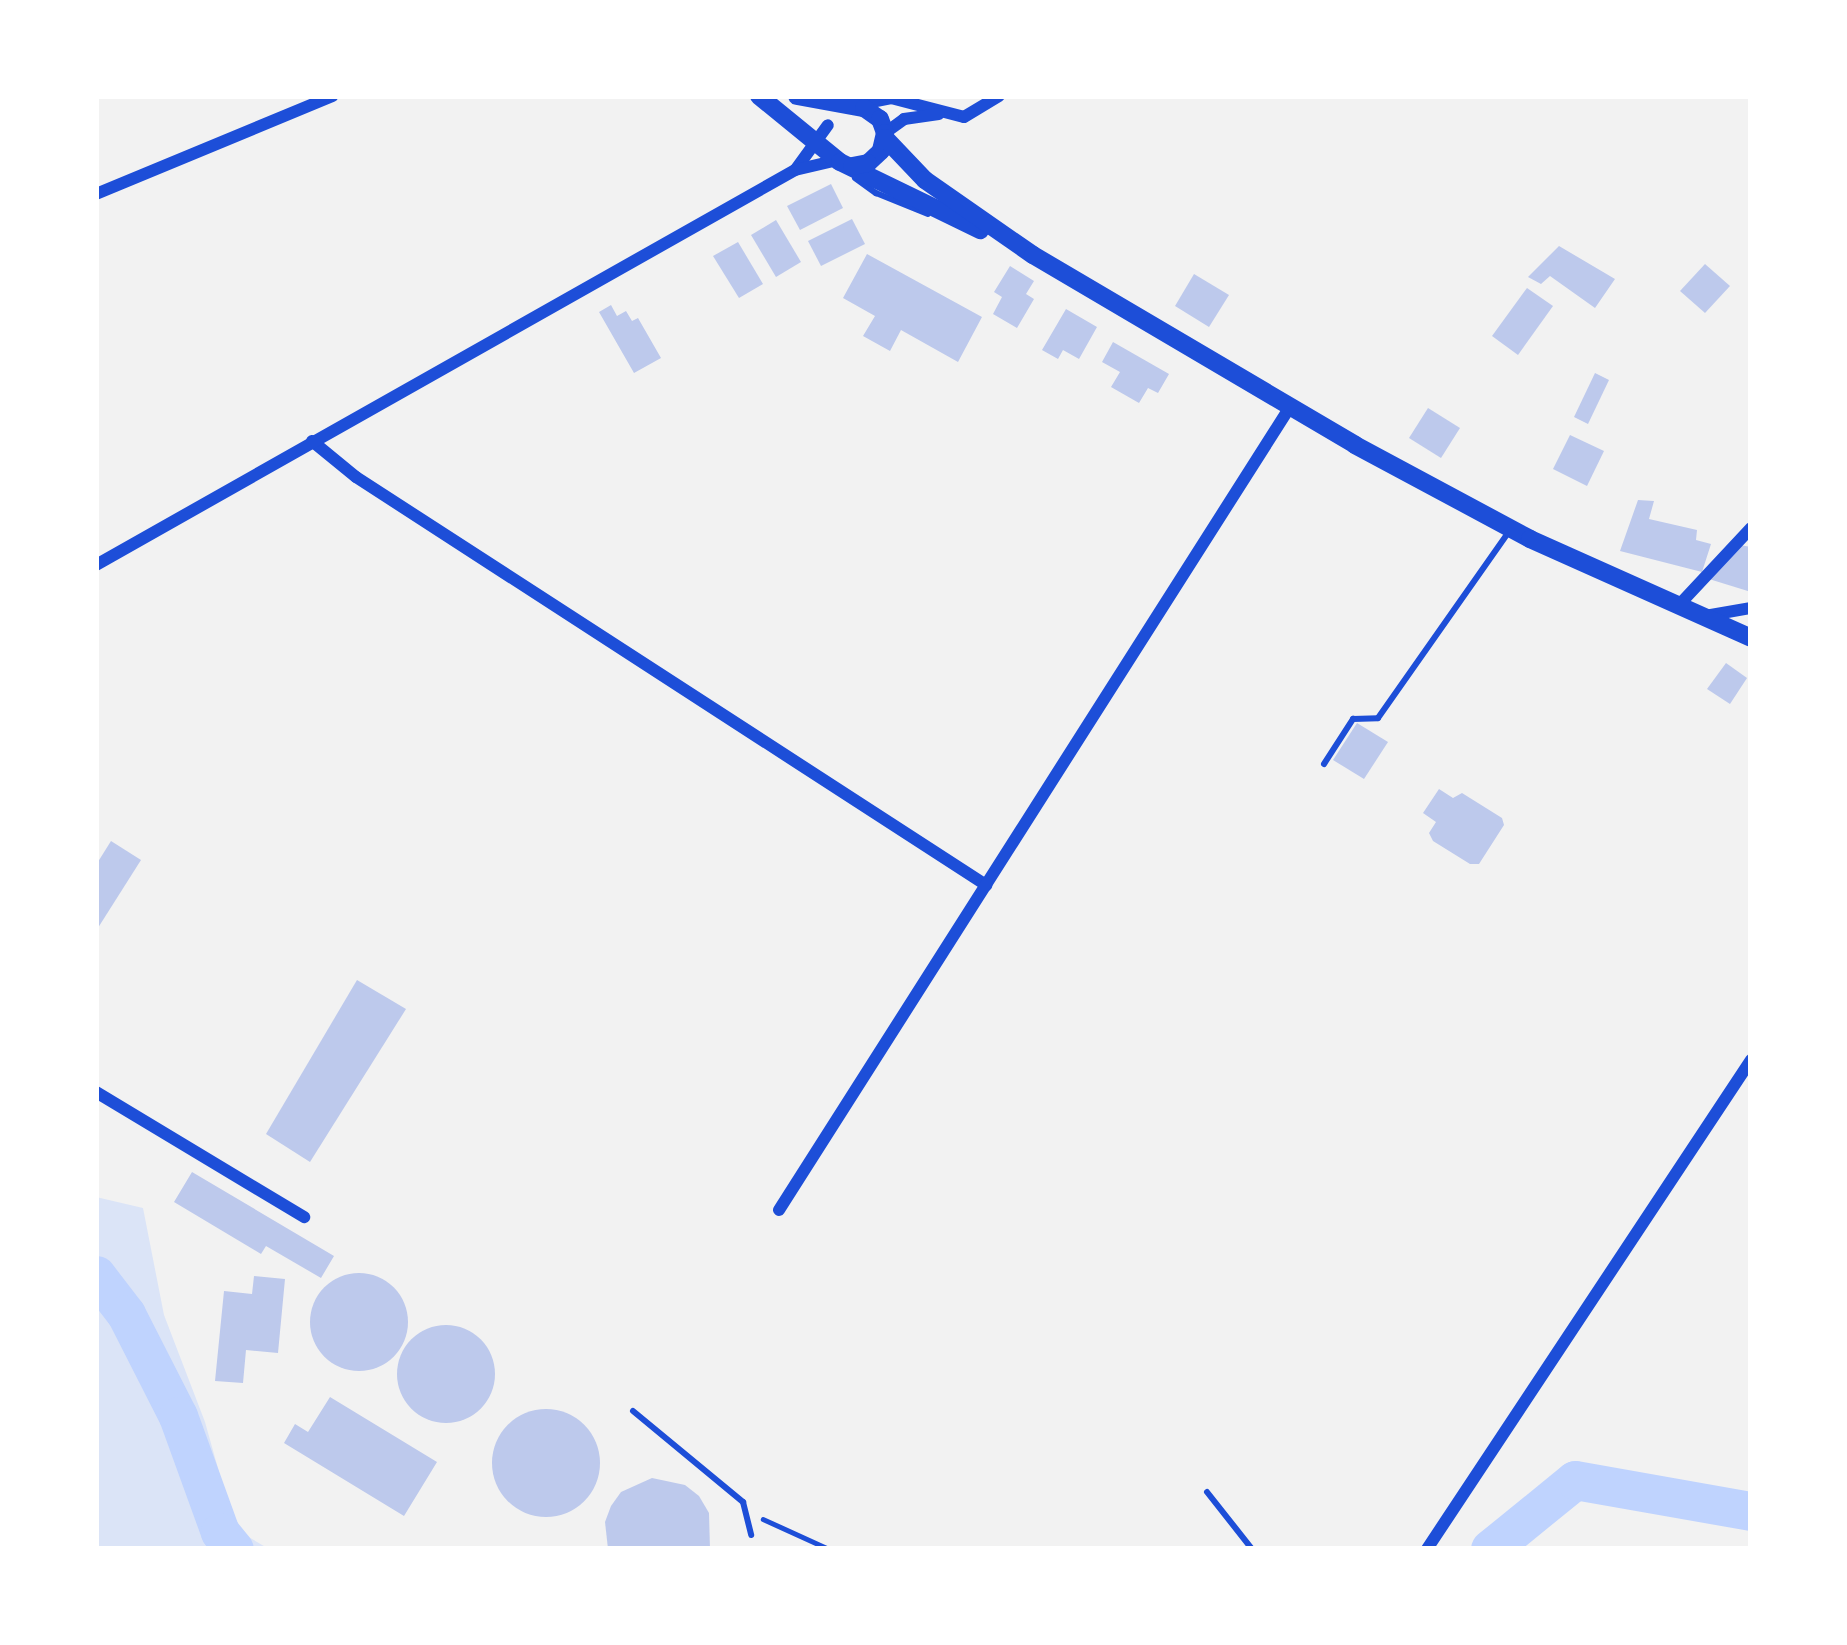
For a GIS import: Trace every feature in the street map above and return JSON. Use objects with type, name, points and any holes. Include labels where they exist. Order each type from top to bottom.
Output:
[{"type":"main road","points":[[759,96],[833,150],[1033,255]]},
{"type":"main road","points":[[797,96],[874,113],[885,136],[925,180],[1033,255],[1290,407],[1510,530],[1751,638]]},
{"type":"main road","points":[[833,150],[848,107]]},
{"type":"main road","points":[[833,150],[875,159],[885,136]]},
{"type":"street","points":[[96,194],[333,96]]},
{"type":"street","points":[[885,136],[904,119],[969,116],[999,96]]},
{"type":"street","points":[[848,107],[891,98],[942,114]]},
{"type":"street","points":[[96,565],[833,150]]},
{"type":"street","points":[[795,170],[833,150]]},
{"type":"street","points":[[779,1210],[1290,407]]},
{"type":"street","points":[[312,441],[356,477],[986,885]]},
{"type":"street","points":[[1678,606],[1751,527]]},
{"type":"street","points":[[1702,616],[1751,608]]},
{"type":"street","points":[[1426,1549],[1751,1060]]},
{"type":"street","points":[[96,1092],[304,1217]]},
{"type":"lane","points":[[1324,764],[1353,719],[1378,718],[1510,530]]},
{"type":"lane","points":[[633,1411],[743,1502],[751,1535]]},
{"type":"lane","points":[[1207,1492],[1252,1549]]},
{"type":"path","points":[[746,1514],[829,1549]]},
{"type":"shaded area","points":[[96,1197],[143,1208],[164,1315],[205,1422],[235,1529],[269,1549],[96,1549]]},
{"type":"building","points":[[831,184],[843,208],[800,230],[787,206]]},
{"type":"building","points":[[852,219],[865,244],[821,266],[808,241]]},
{"type":"building","points":[[776,220],[801,262],[776,277],[751,235]]},
{"type":"building","points":[[738,242],[763,284],[739,298],[713,256]]},
{"type":"building","points":[[1559,246],[1615,279],[1595,308],[1550,276],[1541,284],[1528,277]]},
{"type":"building","points":[[867,254],[982,317],[958,362],[901,330],[890,351],[863,336],[875,316],[843,298]]},
{"type":"building","points":[[1705,264],[1730,286],[1705,313],[1680,291]]},
{"type":"building","points":[[1010,266],[1034,281],[1026,294],[1034,299],[1017,328],[993,314],[1002,297],[994,292]]},
{"type":"building","points":[[1194,274],[1229,295],[1209,327],[1175,306]]},
{"type":"building","points":[[1527,288],[1553,306],[1518,355],[1492,336]]},
{"type":"building","points":[[611,305],[617,316],[626,311],[632,321],[638,318],[661,358],[634,373],[599,312]]},
{"type":"building","points":[[1066,309],[1097,327],[1079,359],[1063,350],[1058,359],[1042,350]]},
{"type":"building","points":[[1113,342],[1169,374],[1158,393],[1148,388],[1139,403],[1111,387],[1120,372],[1102,362]]},
{"type":"building","points":[[1595,373],[1609,380],[1588,424],[1574,417]]},
{"type":"building","points":[[1428,408],[1460,428],[1441,458],[1409,438]]},
{"type":"building","points":[[1570,435],[1604,451],[1587,486],[1553,469]]},
{"type":"building","points":[[1638,500],[1654,501],[1649,519],[1697,530],[1696,540],[1711,544],[1702,572],[1620,551]]},
{"type":"building","points":[[1740,545],[1751,547],[1751,592],[1709,579]]},
{"type":"building","points":[[1726,663],[1747,678],[1730,704],[1707,689]]},
{"type":"building","points":[[1357,723],[1388,742],[1364,779],[1333,760]]},
{"type":"building","points":[[1439,789],[1453,798],[1462,793],[1502,818],[1504,825],[1479,864],[1470,864],[1433,841],[1429,833],[1436,822],[1423,813]]},
{"type":"building","points":[[111,841],[141,860],[96,931],[96,865]]},
{"type":"building","points":[[357,980],[406,1009],[310,1162],[266,1134]]},
{"type":"building","points":[[192,1172],[334,1256],[321,1278],[266,1246],[261,1254],[174,1202]]},
{"type":"building","points":[[359,1273],[394,1287],[408,1322],[394,1357],[359,1371],[324,1357],[310,1322],[324,1287]]},
{"type":"building","points":[[254,1276],[285,1279],[278,1353],[246,1350],[243,1383],[215,1381],[224,1291],[252,1294]]},
{"type":"building","points":[[446,1325],[481,1339],[495,1374],[481,1409],[446,1423],[411,1409],[397,1374],[411,1339]]},
{"type":"building","points":[[330,1397],[437,1462],[404,1516],[284,1443],[295,1424],[308,1432]]},
{"type":"building","points":[[546,1409],[584,1425],[600,1463],[584,1501],[546,1517],[508,1501],[492,1463],[508,1425]]},
{"type":"building","points":[[652,1478],[685,1485],[699,1496],[709,1513],[710,1549],[608,1549],[605,1522],[611,1506],[621,1492]]},
{"type":"waterway","points":[[96,1275],[126,1314],[178,1416],[220,1532],[234,1549]]},
{"type":"waterway","points":[[1490,1549],[1575,1480],[1751,1511]]}]
